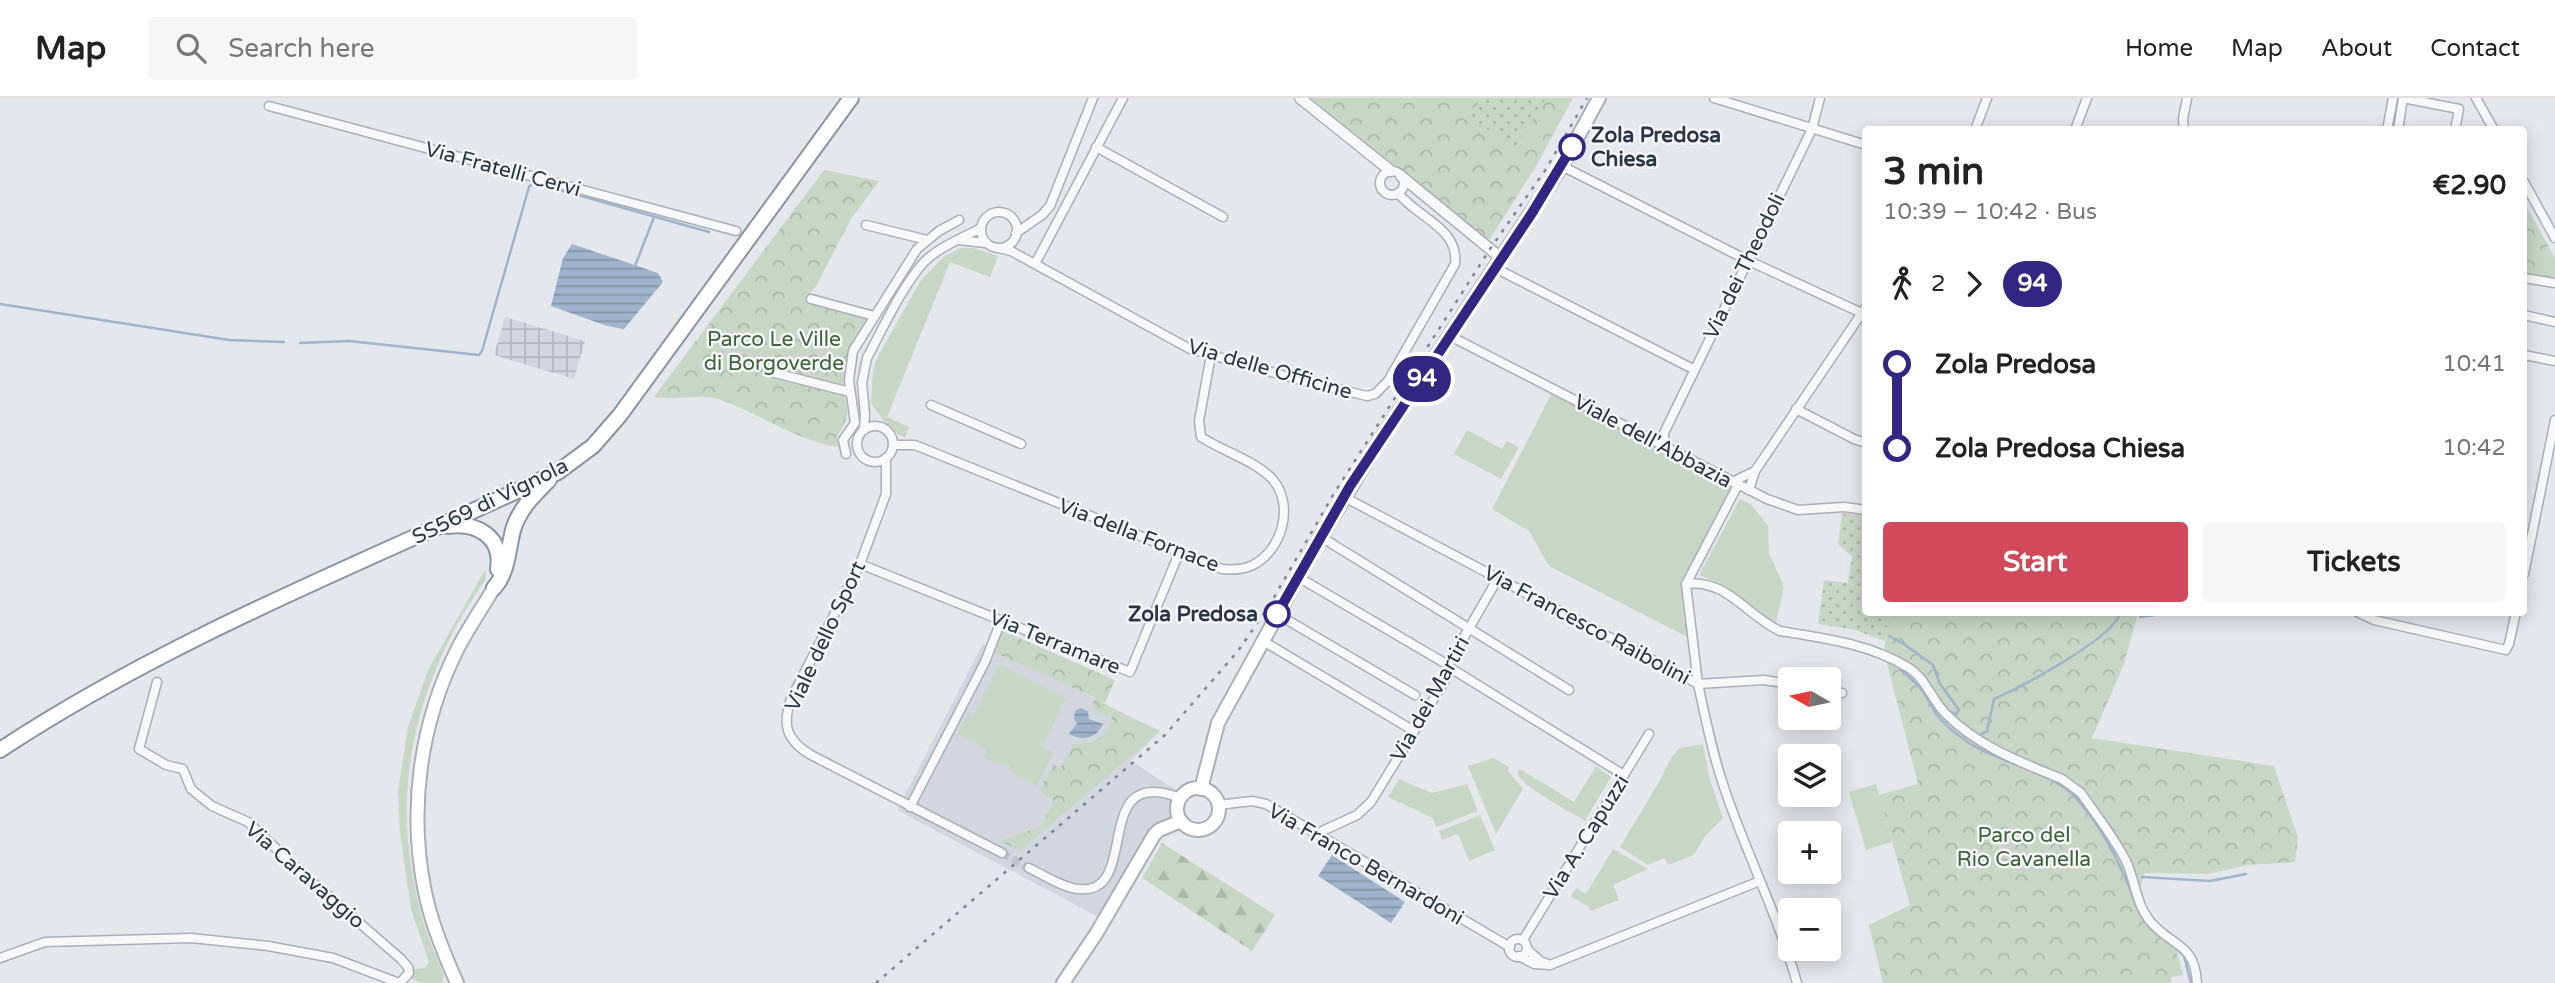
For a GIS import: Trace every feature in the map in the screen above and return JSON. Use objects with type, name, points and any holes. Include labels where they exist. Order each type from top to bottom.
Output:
[{"type":"highway","name":"SS569 di Vignola","points":[[0,750],[94,691],[163,655],[558,472],[593,446],[620,415],[851,98]]},
{"type":"highway","points":[[494,588],[504,572],[513,531],[521,513],[534,495],[558,472]]},
{"type":"highway","points":[[429,531],[467,525],[483,530],[490,536],[499,557],[494,588]]},
{"type":"main road","points":[[1201,789],[1215,730],[1344,497],[1562,166],[1599,98]]},
{"type":"main road","points":[[457,983],[434,926],[425,895],[417,798],[422,760],[436,703],[457,649],[494,588]]},
{"type":"main road","points":[[1201,789],[1212,794],[1218,805],[1216,818],[1206,828],[1192,829],[1181,821],[1177,810],[1180,798],[1186,792],[1201,789]]},
{"type":"main road","points":[[1063,983],[1096,934],[1154,835],[1159,830],[1181,821]]},
{"type":"street","points":[[955,241],[971,240],[999,248],[1008,246],[1014,237],[1050,206],[1093,98]]},
{"type":"street","points":[[1035,264],[1123,98]]},
{"type":"street","points":[[1300,98],[1396,174],[1498,263],[1693,369]]},
{"type":"street","points":[[1714,98],[1733,101],[1862,144]]},
{"type":"street","name":"Via dei Theodoli","points":[[1664,433],[1812,128],[1821,98]]},
{"type":"street","points":[[1976,126],[1987,98]]},
{"type":"street","points":[[2076,126],[2087,98]]},
{"type":"street","points":[[2184,126],[2187,98]]},
{"type":"street","points":[[2388,126],[2393,98]]},
{"type":"street","points":[[2399,126],[2403,98],[2459,109],[2456,126]]},
{"type":"street","points":[[2476,98],[2492,126]]},
{"type":"street","name":"Via Fratelli Cervi","points":[[270,106],[736,231]]},
{"type":"street","points":[[1096,147],[1223,217]]},
{"type":"street","points":[[1562,166],[1747,260],[1862,311]]},
{"type":"street","points":[[1396,174],[1403,187],[1398,193],[1388,194],[1381,188],[1381,178],[1396,174]]},
{"type":"street","points":[[2527,187],[2555,238]]},
{"type":"street","name":"Via delle Officine","points":[[999,248],[1035,264],[1190,349],[1367,396],[1381,389],[1455,264],[1453,241],[1449,236],[1406,203],[1398,193]]},
{"type":"street","points":[[986,243],[981,228],[991,214],[1002,213],[1027,220],[1035,219]]},
{"type":"street","points":[[1007,215],[1015,223],[1014,237],[1020,257]]},
{"type":"street","points":[[846,454],[843,440],[855,423],[849,380],[853,351],[917,249],[959,220]]},
{"type":"street","points":[[866,225],[927,240]]},
{"type":"street","points":[[885,482],[872,462],[862,457],[857,446],[857,440],[864,430],[864,369],[876,342],[925,262],[955,241],[981,228]]},
{"type":"street","points":[[2527,278],[2555,283]]},
{"type":"street","points":[[811,299],[874,316]]},
{"type":"street","points":[[1749,490],[1755,471],[1862,315]]},
{"type":"street","points":[[2527,316],[2555,321]]},
{"type":"street","name":"Viale dell'Abbazia","points":[[1450,336],[1749,490],[1798,510],[1844,507],[1862,509]]},
{"type":"street","name":"Via della Fornace","points":[[893,445],[915,445],[1222,569],[1245,568],[1255,564],[1273,547],[1282,526],[1282,496],[1276,483],[1266,472],[1201,437],[1199,421],[1211,355]]},
{"type":"street","points":[[2527,356],[2555,361]]},
{"type":"street","points":[[767,371],[850,392]]},
{"type":"street","points":[[864,404],[872,418],[890,434],[893,445],[886,458],[872,462]]},
{"type":"street","points":[[931,405],[1021,444]]},
{"type":"street","points":[[1796,409],[1862,442]]},
{"type":"street","points":[[2527,559],[2555,420]]},
{"type":"street","points":[[864,430],[875,426],[881,428]]},
{"type":"street","points":[[1652,439],[1664,433],[1664,446]]},
{"type":"street","name":"Viale dello Sport","points":[[886,458],[886,494],[881,510],[860,564],[792,699],[786,721],[787,728],[796,744],[804,751],[1002,853]]},
{"type":"street","points":[[1755,471],[1735,483],[1686,583],[1698,684],[1764,680],[1778,682]]},
{"type":"street","name":"Via Francesco Raibolini","points":[[1344,497],[1698,684],[1717,766],[1775,915],[1797,983]]},
{"type":"street","points":[[1321,537],[1569,690]]},
{"type":"street","name":"Via Terramare","points":[[860,564],[1130,672],[1179,553]]},
{"type":"street","points":[[1298,577],[1624,775]]},
{"type":"street","name":"Via dei Martiri","points":[[1318,833],[1364,810],[1414,731],[1498,578]]},
{"type":"street","points":[[1686,583],[1701,581],[1720,589],[1769,626],[1780,631],[1854,644],[1912,669],[1941,709],[1960,728],[1993,750],[2072,785],[2081,793],[2125,860],[2147,918],[2185,949],[2197,983]]},
{"type":"street","points":[[1277,614],[1415,695]]},
{"type":"street","points":[[2366,616],[2506,650],[2515,616]]},
{"type":"street","points":[[910,807],[985,662],[1001,621]]},
{"type":"street","points":[[1262,641],[1414,731]]},
{"type":"street","name":"Via Caravaggio","points":[[0,958],[45,942],[191,938],[268,946],[333,958],[400,983],[408,973],[408,967],[401,959],[248,822],[212,806],[191,789],[183,769],[166,765],[139,750],[158,682]]},
{"type":"street","name":"Via A. Capuzzi","points":[[1523,940],[1649,734]]},
{"type":"street","points":[[1029,868],[1068,887],[1086,889],[1095,886],[1108,875],[1125,811],[1135,797],[1153,790],[1164,791],[1180,798]]},
{"type":"street","name":"Via Franco Bernardoni","points":[[1218,805],[1252,801],[1266,804],[1510,947],[1514,955],[1534,964],[1550,965]]},
{"type":"street","points":[[1510,947],[1516,939],[1523,940],[1527,949],[1543,963],[1550,965],[1760,881]]},
{"type":"street","points":[[1519,956],[1527,949]]},
{"type":"shaded area","points":[[505,317],[585,341],[574,379],[494,355]]},
{"type":"shaded area","points":[[983,644],[1160,731],[1131,761],[1187,797],[1108,922],[897,810]]},
{"type":"green space","points":[[1311,98],[1573,98],[1535,168],[1486,245],[1326,121],[1324,109]]},
{"type":"green space","points":[[1482,98],[1546,98],[1514,149],[1468,115]]},
{"type":"green space","name":"Parco Le Ville di Borgoverde","points":[[824,170],[879,181],[851,219],[815,288],[809,293],[872,310],[848,358],[843,386],[847,412],[843,427],[836,438],[839,447],[807,439],[711,397],[654,397]]},
{"type":"green space","points":[[2527,207],[2555,258],[2555,281],[2527,276]]},
{"type":"green space","points":[[961,248],[973,248],[998,256],[990,277],[950,262],[887,417],[909,427],[905,438],[883,420],[871,403],[873,370],[878,356],[921,280],[945,256]]},
{"type":"green space","points":[[1553,391],[1735,487],[1689,569],[1691,639],[1549,566],[1529,531],[1492,509]]},
{"type":"green space","points":[[1467,430],[1502,449],[1507,441],[1519,447],[1501,479],[1454,454]]},
{"type":"green space","points":[[1740,499],[1751,504],[1768,526],[1769,553],[1784,587],[1776,623],[1724,585],[1699,575]]},
{"type":"green space","points":[[1842,513],[1862,516],[1862,616],[1889,616],[1885,641],[1855,630],[1818,624],[1824,580],[1848,583],[1852,556],[1838,544]]},
{"type":"green space","points":[[485,570],[486,578],[454,630],[434,674],[413,744],[408,780],[409,852],[425,927],[444,976],[441,983],[421,983],[410,978],[409,973],[414,969],[425,968],[429,962],[411,909],[400,833],[398,791],[408,727],[428,670]]},
{"type":"green space","name":"Parco del Rio Cavanella","points":[[1889,616],[2137,616],[2124,664],[2092,738],[2274,766],[2298,838],[2295,862],[2247,865],[2208,874],[2145,873],[2136,904],[2176,948],[2183,975],[2171,977],[2172,983],[1883,983],[1869,925],[1910,905],[1879,795],[1918,784],[1884,652]]},
{"type":"green space","points":[[1003,631],[1115,680],[1105,703],[1101,702],[1160,731],[1020,851],[1000,841],[1041,826],[1054,800],[1039,791],[1053,765],[1061,767],[1074,744],[1094,741],[1104,734],[1112,716],[1096,713],[1092,704],[1095,698],[993,652]]},
{"type":"green space","points":[[1000,664],[1066,698],[1042,747],[1053,753],[1037,786],[1012,773],[1010,765],[1004,762],[1003,766],[984,757],[987,750],[958,734],[969,712],[974,715]]},
{"type":"green space","points":[[1703,744],[1709,777],[1723,818],[1706,835],[1694,855],[1668,865],[1665,858],[1648,865],[1620,847],[1672,756],[1680,748]]},
{"type":"green space","points":[[1493,758],[1509,767],[1508,771],[1523,789],[1496,834],[1468,766]]},
{"type":"green space","points":[[1596,766],[1611,777],[1585,821],[1538,793],[1517,773],[1520,769],[1574,802]]},
{"type":"green space","points":[[1399,779],[1432,793],[1467,784],[1478,811],[1436,827],[1433,818],[1388,797]]},
{"type":"green space","points":[[1876,784],[1892,842],[1866,850],[1849,792]]},
{"type":"green space","points":[[1480,815],[1495,850],[1469,861],[1458,834],[1442,840],[1439,831]]},
{"type":"green space","points":[[1162,843],[1275,915],[1252,951],[1142,878]]},
{"type":"green space","points":[[1613,849],[1648,869],[1613,885],[1619,900],[1590,911],[1589,907],[1571,896],[1576,888],[1586,894]]},
{"type":"water","points":[[572,244],[658,273],[663,282],[624,329],[607,326],[551,306],[563,258]]},
{"type":"water","points":[[1080,708],[1088,711],[1089,719],[1103,724],[1097,733],[1089,737],[1079,738],[1069,734],[1077,723],[1074,719],[1075,711]]},
{"type":"water","points":[[1332,855],[1405,902],[1391,923],[1318,876]]},
{"type":"waterway","points":[[300,343],[349,341],[479,355],[529,187],[533,183]]},
{"type":"waterway","points":[[546,186],[709,232]]},
{"type":"waterway","points":[[635,266],[654,217]]},
{"type":"waterway","points":[[0,304],[229,340],[284,342]]},
{"type":"waterway","points":[[1982,734],[1987,731],[1994,699],[2065,661],[2102,635],[2118,616]]},
{"type":"waterway","points":[[2140,617],[2147,616]]},
{"type":"waterway","points":[[1889,636],[1933,665],[1940,684],[1959,710],[1956,714],[1948,711]]},
{"type":"waterway","points":[[1897,665],[1922,691],[1948,727],[1969,743],[2042,775],[2078,800],[2109,844],[2141,915],[2160,936]]},
{"type":"waterway","points":[[2142,877],[2210,881],[2246,874]]},
{"type":"waterway","points":[[2174,946],[2184,956],[2191,983]]},
{"type":"tunnel","points":[[1002,853],[1029,868]]},
{"type":"railway","points":[[876,983],[1165,735],[1238,651],[1269,606],[1333,495],[1490,249],[1546,169],[1587,98]]},
{"type":"bus line","name":"94","points":[[1277,614],[1350,486],[1532,213],[1572,147]]},
{"type":"place","name":"Zola Predosa Chiesa","points":[[1572,147]]},
{"type":"place","name":"Zola Predosa","points":[[1277,614]]}]
